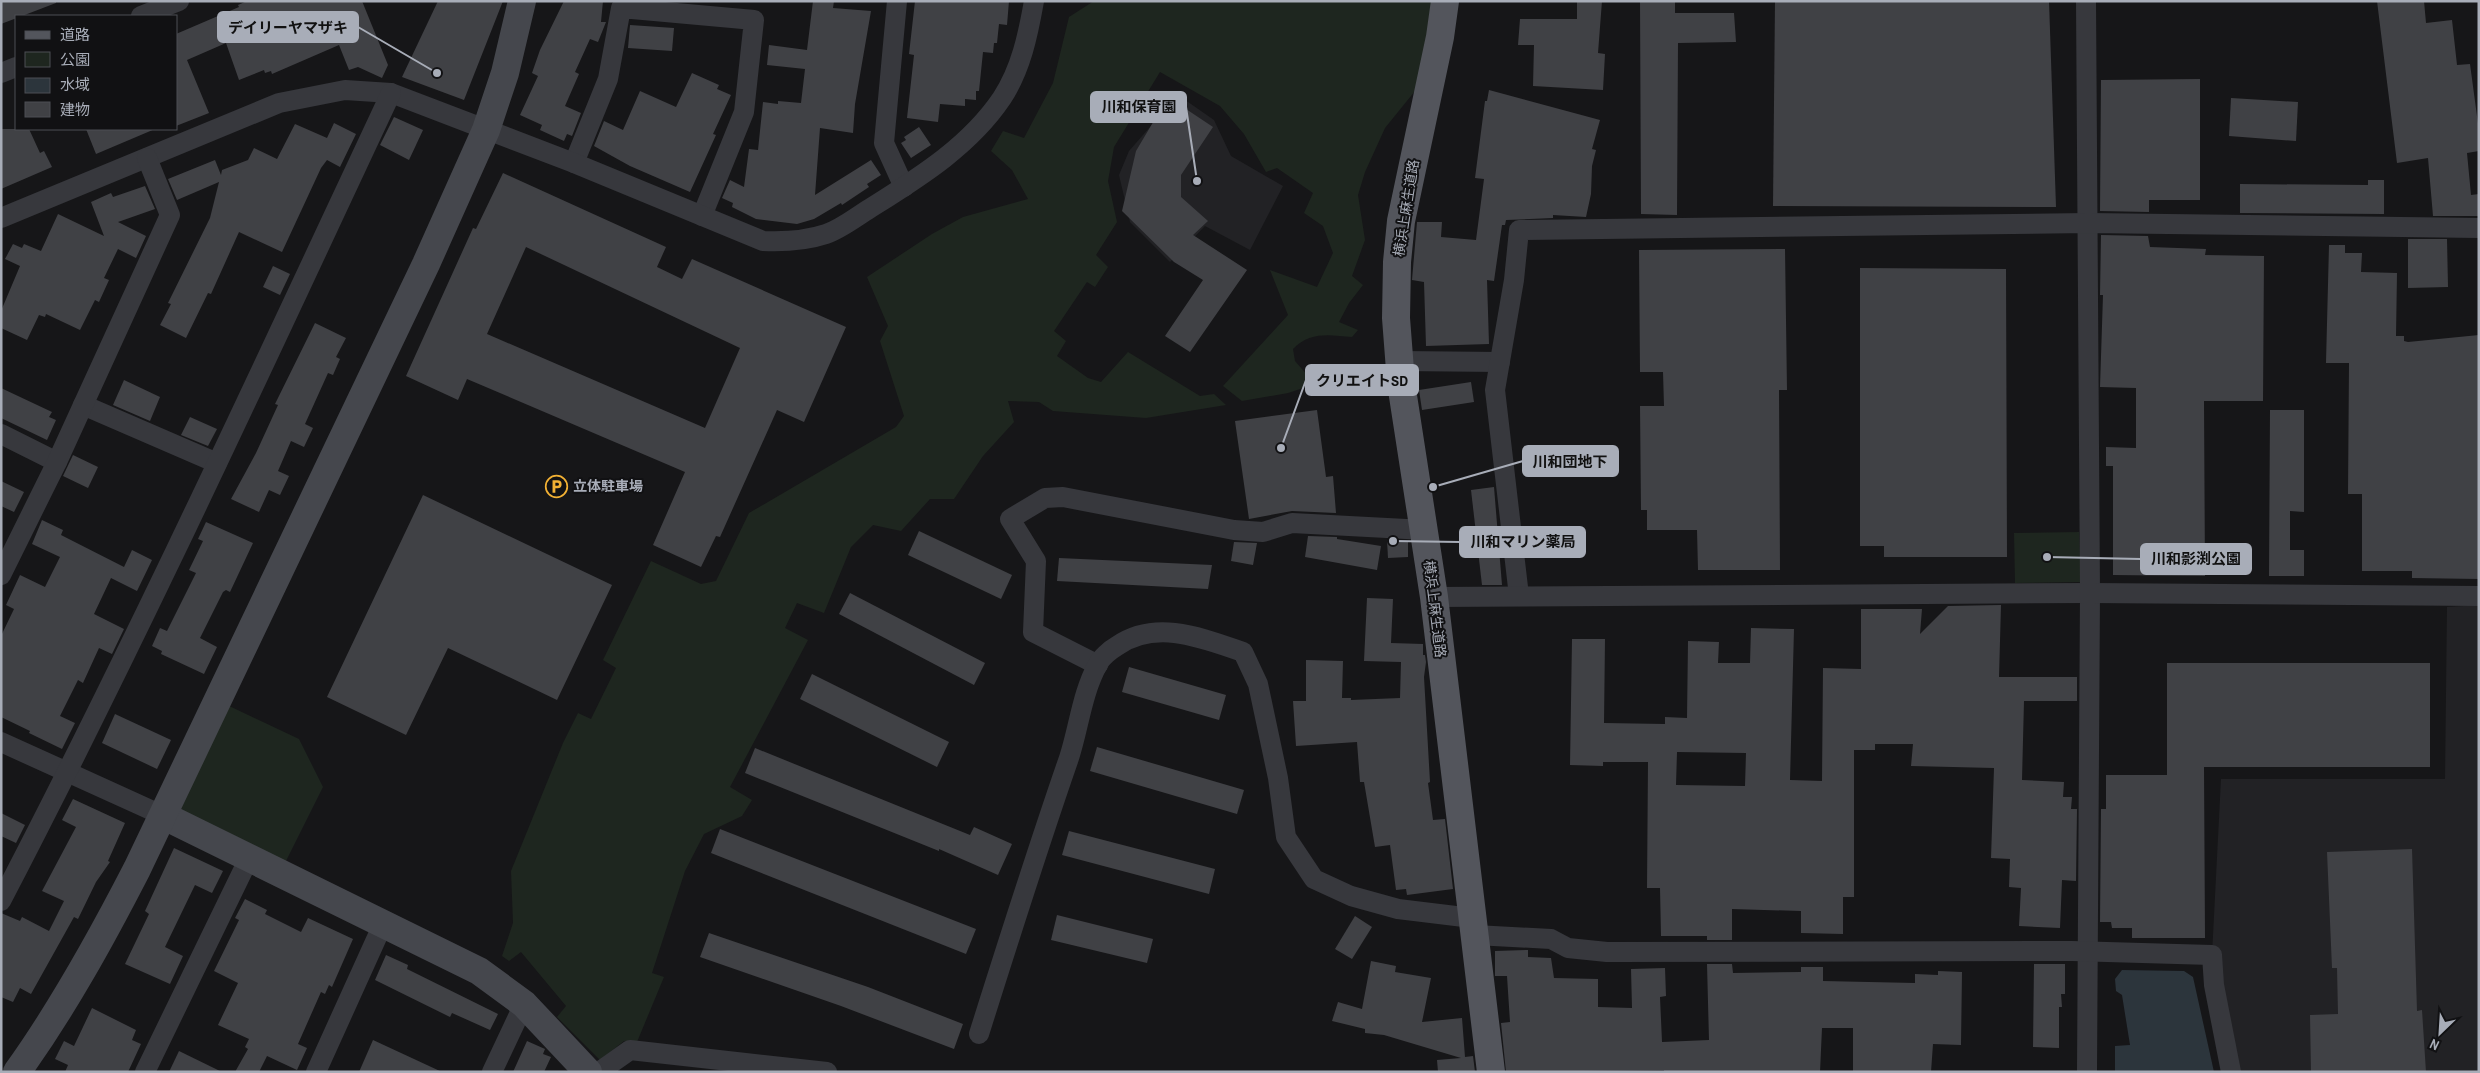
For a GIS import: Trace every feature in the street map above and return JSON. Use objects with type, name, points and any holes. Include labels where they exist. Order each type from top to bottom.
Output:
[{"type":"main road","name":"横浜上麻生道路","points":[[1445,1],[1440,37],[1401,221],[1396,299],[1400,362],[1434,597],[1491,1072]]},
{"type":"street","points":[[144,15],[180,1]]},
{"type":"street","points":[[17,1072],[36,1046],[99,943],[164,816],[426,264],[486,130],[505,73],[522,1]]},
{"type":"street","points":[[897,1],[884,144],[904,187]]},
{"type":"street","points":[[1,218],[278,103],[345,90],[391,93],[574,163],[763,241],[795,242],[829,234],[904,187],[963,145],[998,103],[1017,68],[1028,38],[1034,1]]},
{"type":"street","points":[[2086,1],[2090,593],[2088,1072]]},
{"type":"street","points":[[574,163],[608,79],[619,5],[754,20],[744,112],[702,216]]},
{"type":"street","points":[[1,73],[15,67]]},
{"type":"street","points":[[1,901],[68,772],[217,464],[391,93]]},
{"type":"street","points":[[1,574],[57,462],[170,215],[147,158]]},
{"type":"street","points":[[1519,596],[1495,390],[1514,280],[1519,230],[2088,223],[2479,228]]},
{"type":"street","points":[[1400,362],[1500,362]]},
{"type":"street","points":[[83,405],[217,464]]},
{"type":"street","points":[[1,434],[57,462]]},
{"type":"street","points":[[1098,664],[1033,632],[1036,561],[1010,519],[1045,498],[1063,497],[1234,530],[1263,532],[1292,523],[1425,530]]},
{"type":"street","points":[[1434,597],[2090,593],[2479,596]]},
{"type":"street","points":[[979,1034],[1047,818],[1070,756],[1084,699],[1098,664],[1116,646],[1137,634],[1162,631],[1194,636],[1243,652],[1258,684],[1278,778],[1286,837],[1314,879],[1351,896],[1398,910],[1474,926],[1551,939],[1568,948],[1607,952],[2089,952],[2212,954],[2214,985],[2231,1072]]},
{"type":"street","points":[[1,742],[164,816],[478,971],[524,1004],[588,1072]]},
{"type":"street","points":[[145,1072],[248,858]]},
{"type":"street","points":[[316,1072],[383,924]]},
{"type":"street","points":[[492,1072],[524,1004]]},
{"type":"street","points":[[599,1072],[630,1050],[827,1072]]},
{"type":"shaded area","points":[[1178,95],[1214,120],[1231,156],[1283,186],[1250,250],[1205,226],[1170,262],[1130,222],[1119,175],[1129,151]]},
{"type":"shaded area","points":[[2479,605],[2479,1072],[2240,1072],[2212,955],[2221,779],[2445,779],[2447,607]]},
{"type":"green space","points":[[1094,1],[1434,1],[1415,91],[1385,128],[1365,172],[1358,195],[1365,240],[1352,276],[1363,285],[1349,303],[1339,322],[1358,330],[1352,337],[1328,335],[1306,339],[1293,349],[1295,361],[1315,384],[1288,393],[1242,401],[1223,386],[1288,315],[1270,270],[1317,287],[1333,253],[1323,226],[1304,213],[1313,193],[1277,168],[1266,172],[1244,134],[1220,106],[1160,72],[1114,147],[1108,181],[1117,222],[1096,255],[1108,267],[1095,287],[1087,282],[1054,331],[1066,341],[1057,356],[1088,378],[1101,382],[1128,352],[1200,396],[1214,394],[1226,405],[1146,418],[1053,411],[1039,402],[1008,401],[1014,422],[983,456],[954,499],[930,499],[901,531],[873,525],[851,547],[824,613],[797,603],[785,628],[808,640],[730,787],[752,800],[742,816],[704,834],[685,871],[652,973],[664,977],[637,1042],[624,1041],[600,1060],[557,1017],[566,1006],[521,952],[509,961],[502,956],[513,923],[511,871],[563,743],[578,713],[591,719],[616,668],[603,660],[651,561],[701,584],[716,581],[749,513],[896,427],[904,416],[880,341],[888,326],[867,277],[932,234],[963,217],[1028,199],[1012,170],[991,151],[1003,131],[1024,138],[1053,83],[1069,17]]},
{"type":"green space","points":[[2079,532],[2081,582],[2015,583],[2014,533]]},
{"type":"green space","points":[[225,704],[299,739],[323,787],[283,867],[171,812]]},
{"type":"water","points":[[2122,970],[2184,971],[2193,977],[2214,1072],[2115,1072],[2115,1046],[2130,1045],[2122,995],[2116,991],[2115,979]]},
{"type":"building","points":[[1,1],[56,1],[56,3],[25,15],[15,15],[15,19],[1,24]]},
{"type":"building","points":[[247,1],[362,1],[388,65],[382,78],[358,67],[349,70],[339,45],[272,74],[271,71],[265,73],[264,70],[239,80],[226,43],[187,60],[209,113],[178,125],[178,33],[239,7],[238,5]]},
{"type":"building","points":[[438,1],[503,1],[464,100],[402,77]]},
{"type":"building","points":[[564,1],[603,1],[601,22],[606,22],[598,42],[590,39],[575,72],[579,74],[565,106],[581,113],[572,136],[567,134],[564,141],[540,130],[542,125],[520,115],[538,76],[532,73],[540,50]]},
{"type":"building","points":[[813,1],[834,1],[833,8],[871,11],[855,104],[853,133],[820,128],[815,195],[871,160],[881,175],[867,184],[869,187],[842,205],[841,203],[814,219],[797,224],[756,219],[732,207],[733,203],[722,198],[730,180],[744,187],[749,149],[758,150],[763,102],[778,104],[778,101],[801,103],[805,69],[767,65],[769,45],[807,50]]},
{"type":"building","points":[[915,1],[1009,1],[1007,25],[999,24],[997,43],[994,43],[993,53],[983,52],[979,91],[976,91],[976,100],[965,99],[965,106],[940,104],[938,122],[907,118],[914,55],[909,54]]},
{"type":"building","points":[[1577,1],[1602,1],[1598,53],[1605,54],[1603,90],[1533,86],[1534,45],[1518,45],[1520,19],[1577,19]]},
{"type":"building","points":[[1640,1],[1675,1],[1675,13],[1734,13],[1736,42],[1678,43],[1677,215],[1641,214]]},
{"type":"building","points":[[1775,1],[2049,1],[2056,207],[1773,206]]},
{"type":"building","points":[[2377,1],[2424,1],[2426,23],[2452,20],[2457,65],[2470,64],[2479,131],[2479,151],[2467,153],[2471,195],[2479,194],[2479,216],[2433,216],[2428,158],[2397,163]]},
{"type":"building","points":[[630,25],[674,28],[672,51],[628,48]]},
{"type":"building","points":[[692,73],[719,85],[717,89],[731,95],[713,134],[716,135],[690,192],[630,166],[594,146],[604,121],[623,130],[640,91],[676,107]]},
{"type":"building","points":[[2200,79],[2200,200],[2149,200],[2149,212],[2100,211],[2101,80]]},
{"type":"building","points":[[1489,90],[1600,120],[1592,149],[1596,150],[1592,166],[1591,194],[1586,217],[1553,215],[1553,218],[1506,220],[1505,225],[1502,225],[1494,281],[1487,280],[1489,344],[1426,346],[1424,282],[1412,280],[1417,222],[1442,222],[1441,237],[1476,240],[1484,179],[1475,178],[1485,101],[1487,101]]},
{"type":"building","points":[[1168,97],[1213,127],[1181,175],[1181,197],[1208,221],[1193,235],[1247,270],[1190,352],[1165,336],[1203,280],[1174,262],[1122,211],[1136,151]]},
{"type":"building","points":[[2231,98],[2298,102],[2296,141],[2229,136]]},
{"type":"building","points":[[394,117],[423,130],[409,160],[380,145]]},
{"type":"building","points":[[334,123],[356,134],[340,167],[327,160],[321,168],[282,252],[239,232],[211,294],[208,293],[186,338],[160,325],[171,304],[168,303],[210,218],[219,182],[177,200],[168,179],[215,160],[221,175],[222,170],[248,160],[254,148],[277,159],[295,124],[327,138]]},
{"type":"building","points":[[919,127],[931,145],[911,158],[901,143],[906,140],[904,137]]},
{"type":"building","points":[[1,129],[29,130],[40,153],[44,151],[52,167],[1,189]]},
{"type":"building","points":[[86,130],[153,130],[96,154]]},
{"type":"building","points":[[503,173],[666,247],[657,267],[682,279],[692,259],[846,327],[804,422],[777,410],[720,537],[716,536],[701,567],[653,545],[685,472],[467,379],[458,400],[406,376],[473,228],[476,229]],"holes":[[[526,247],[740,348],[705,428],[487,334]]]},
{"type":"building","points":[[2368,180],[2384,180],[2384,214],[2240,213],[2240,184],[2368,185]]},
{"type":"building","points":[[145,186],[155,209],[118,222],[146,236],[136,258],[118,249],[104,278],[109,280],[99,302],[95,300],[80,330],[46,314],[45,317],[39,315],[27,340],[1,328],[1,311],[20,266],[5,259],[13,244],[22,248],[24,244],[41,251],[58,214],[104,236],[91,202],[111,193],[113,197]]},
{"type":"building","points":[[2101,235],[2148,236],[2150,247],[2206,249],[2205,255],[2264,256],[2263,401],[2204,401],[2205,576],[2113,575],[2113,466],[2106,466],[2106,447],[2136,448],[2136,388],[2100,387],[2103,295],[2100,295]]},
{"type":"building","points":[[2408,239],[2447,239],[2448,287],[2408,288]]},
{"type":"building","points":[[2329,245],[2345,245],[2345,253],[2362,253],[2361,272],[2397,273],[2396,336],[2404,336],[2404,341],[2479,335],[2479,579],[2412,578],[2412,571],[2362,571],[2362,494],[2348,494],[2349,363],[2326,363]]},
{"type":"building","points":[[1785,249],[1787,390],[1779,390],[1780,570],[1698,570],[1697,530],[1647,530],[1647,510],[1641,510],[1640,406],[1664,406],[1663,372],[1640,372],[1639,250]]},
{"type":"building","points":[[273,266],[290,274],[280,295],[263,287]]},
{"type":"building","points":[[1860,268],[2006,269],[2007,557],[1884,557],[1884,546],[1860,546]]},
{"type":"building","points":[[315,323],[346,338],[336,357],[340,359],[333,375],[328,373],[305,424],[313,428],[304,447],[291,441],[278,471],[289,476],[280,495],[269,490],[259,512],[231,499],[256,453],[278,405],[275,404]]},
{"type":"building","points":[[124,380],[160,397],[150,421],[113,405]]},
{"type":"building","points":[[1471,382],[1474,402],[1422,410],[1419,390]]},
{"type":"building","points":[[1,388],[52,412],[49,417],[56,420],[47,440],[1,418]]},
{"type":"building","points":[[1317,410],[1326,477],[1333,476],[1336,513],[1292,511],[1249,519],[1235,421]]},
{"type":"building","points":[[2270,410],[2304,410],[2304,512],[2290,511],[2290,550],[2304,550],[2304,576],[2269,576]]},
{"type":"building","points":[[190,417],[217,429],[208,446],[181,435]]},
{"type":"building","points":[[73,455],[98,467],[88,488],[63,476]]},
{"type":"building","points":[[1,481],[24,492],[14,512],[1,506]]},
{"type":"building","points":[[1494,487],[1502,585],[1482,585],[1471,490]]},
{"type":"building","points":[[423,495],[612,585],[557,700],[448,648],[406,735],[327,697]]},
{"type":"building","points":[[42,520],[63,530],[61,535],[124,567],[132,550],[152,560],[137,591],[111,578],[94,614],[124,629],[112,654],[99,648],[83,683],[78,680],[60,716],[75,723],[62,749],[1,717],[1,636],[14,609],[6,605],[20,575],[45,587],[60,557],[32,544]]},
{"type":"building","points":[[206,522],[253,543],[230,592],[226,590],[223,592],[200,638],[217,647],[204,674],[161,654],[162,651],[152,646],[160,628],[167,631],[196,573],[189,570],[203,541],[198,539]]},
{"type":"building","points":[[919,531],[1012,575],[1001,599],[908,555]]},
{"type":"building","points":[[1308,536],[1337,537],[1337,539],[1381,546],[1377,570],[1305,557]]},
{"type":"building","points":[[1387,540],[1408,541],[1408,557],[1388,558]]},
{"type":"building","points":[[1234,542],[1257,543],[1253,565],[1231,561]]},
{"type":"building","points":[[1059,558],[1212,565],[1208,589],[1057,581]]},
{"type":"building","points":[[850,593],[985,663],[974,685],[839,614]]},
{"type":"building","points":[[1367,598],[1393,599],[1391,643],[1423,644],[1423,655],[1425,655],[1426,662],[1424,677],[1430,782],[1428,783],[1433,820],[1445,819],[1453,889],[1407,895],[1406,889],[1396,890],[1390,845],[1375,847],[1364,782],[1360,782],[1357,742],[1296,746],[1293,701],[1306,701],[1306,660],[1343,661],[1342,698],[1351,698],[1351,700],[1400,698],[1401,662],[1364,661]]},
{"type":"building","points":[[2001,605],[1999,677],[2077,677],[2077,701],[2024,701],[2022,780],[2064,782],[2063,797],[2072,797],[2071,809],[2077,809],[2076,881],[2062,880],[2060,928],[2019,926],[2021,888],[2009,887],[2010,859],[1991,858],[1994,768],[1911,766],[1913,744],[1875,744],[1875,750],[1854,750],[1854,897],[1843,897],[1843,934],[1801,933],[1801,911],[1732,909],[1732,940],[1707,940],[1707,936],[1661,936],[1660,888],[1647,888],[1648,762],[1603,762],[1603,766],[1570,765],[1572,639],[1605,639],[1604,723],[1665,724],[1665,717],[1687,718],[1688,641],[1719,642],[1718,663],[1750,663],[1751,628],[1794,629],[1790,780],[1822,781],[1823,668],[1861,669],[1861,609],[1922,609],[1920,634],[1948,606]],"holes":[[[1677,752],[1746,753],[1745,786],[1676,785]]]},
{"type":"building","points":[[2167,663],[2430,663],[2430,767],[2204,767],[2205,938],[2132,938],[2132,928],[2112,928],[2111,922],[2100,922],[2101,809],[2106,809],[2106,775],[2167,775]]},
{"type":"building","points":[[1129,667],[1226,695],[1219,720],[1122,692]]},
{"type":"building","points":[[812,674],[949,742],[937,767],[800,699]]},
{"type":"building","points":[[115,714],[171,740],[157,769],[102,743]]},
{"type":"building","points":[[1097,747],[1244,790],[1237,814],[1090,771]]},
{"type":"building","points":[[755,748],[970,835],[974,827],[1012,844],[998,875],[939,849],[939,851],[745,773]]},
{"type":"building","points":[[73,799],[125,823],[108,861],[110,862],[96,882],[78,919],[74,917],[31,994],[20,988],[13,1002],[1,997],[1,913],[20,921],[22,917],[49,931],[64,901],[42,891],[76,827],[62,820]]},
{"type":"building","points":[[1,813],[25,825],[16,843],[1,836]]},
{"type":"building","points":[[720,829],[976,929],[966,954],[711,853]]},
{"type":"building","points":[[1069,831],[1215,869],[1209,894],[1062,855]]},
{"type":"building","points":[[174,848],[223,871],[212,893],[195,885],[165,947],[183,956],[170,984],[125,964],[149,914],[145,911]]},
{"type":"building","points":[[2412,849],[2417,1011],[2422,1010],[2426,1072],[2311,1072],[2310,1015],[2338,1014],[2337,968],[2332,968],[2327,852]]},
{"type":"building","points":[[245,899],[267,910],[265,914],[301,932],[308,918],[353,939],[332,987],[329,985],[325,994],[321,992],[298,1044],[307,1048],[297,1070],[267,1056],[259,1072],[235,1072],[248,1049],[245,1047],[249,1039],[218,1025],[238,983],[214,971],[239,920],[235,918]]},
{"type":"building","points":[[1057,915],[1153,939],[1147,963],[1051,940]]},
{"type":"building","points":[[1355,916],[1372,927],[1352,959],[1335,949]]},
{"type":"building","points":[[709,933],[868,987],[963,1024],[954,1049],[841,1006],[700,957]]},
{"type":"building","points":[[1528,950],[1528,957],[1551,958],[1554,978],[1598,979],[1598,1007],[1632,1008],[1631,969],[1665,968],[1666,996],[1660,997],[1662,1042],[1709,1040],[1707,964],[1732,964],[1733,973],[1801,972],[1801,967],[1823,967],[1823,981],[1915,983],[1915,974],[1938,975],[1938,971],[1962,972],[1961,1045],[1933,1044],[1931,1072],[1853,1072],[1853,1028],[1822,1028],[1820,1072],[1664,1072],[1664,1070],[1506,1072],[1501,1023],[1510,1022],[1507,976],[1495,976],[1495,951]]},
{"type":"building","points":[[386,955],[408,965],[407,969],[498,1014],[490,1030],[452,1013],[450,1017],[375,980]]},
{"type":"building","points":[[1371,961],[1396,966],[1395,972],[1431,978],[1422,1022],[1462,1018],[1465,1057],[1473,1056],[1475,1072],[1438,1072],[1437,1060],[1461,1058],[1384,1035],[1365,1033],[1365,1029],[1332,1021],[1338,1002],[1362,1009]]},
{"type":"building","points":[[2034,964],[2065,964],[2065,994],[2061,994],[2062,1007],[2059,1007],[2059,1048],[2033,1047]]},
{"type":"building","points":[[92,1008],[136,1030],[132,1040],[141,1044],[128,1072],[65,1072],[68,1065],[55,1059],[64,1041],[74,1046]]},
{"type":"building","points":[[373,1040],[442,1072],[359,1072]]},
{"type":"building","points":[[527,1041],[545,1049],[543,1054],[551,1057],[544,1072],[513,1072]]},
{"type":"building","points":[[179,1051],[222,1072],[169,1072]]},
{"type":"place","name":"デイリーヤマザキ","points":[[437,73]]},
{"type":"place","name":"川和保育園","points":[[1197,181]]},
{"type":"place","name":"クリエイトSD","points":[[1281,448]]},
{"type":"place","name":"立体駐車場","points":[[557,486]]},
{"type":"place","name":"川和団地下","points":[[1433,487]]},
{"type":"place","name":"川和マリン薬局","points":[[1393,541]]},
{"type":"place","name":"川和影渕公園","points":[[2047,557]]}]
